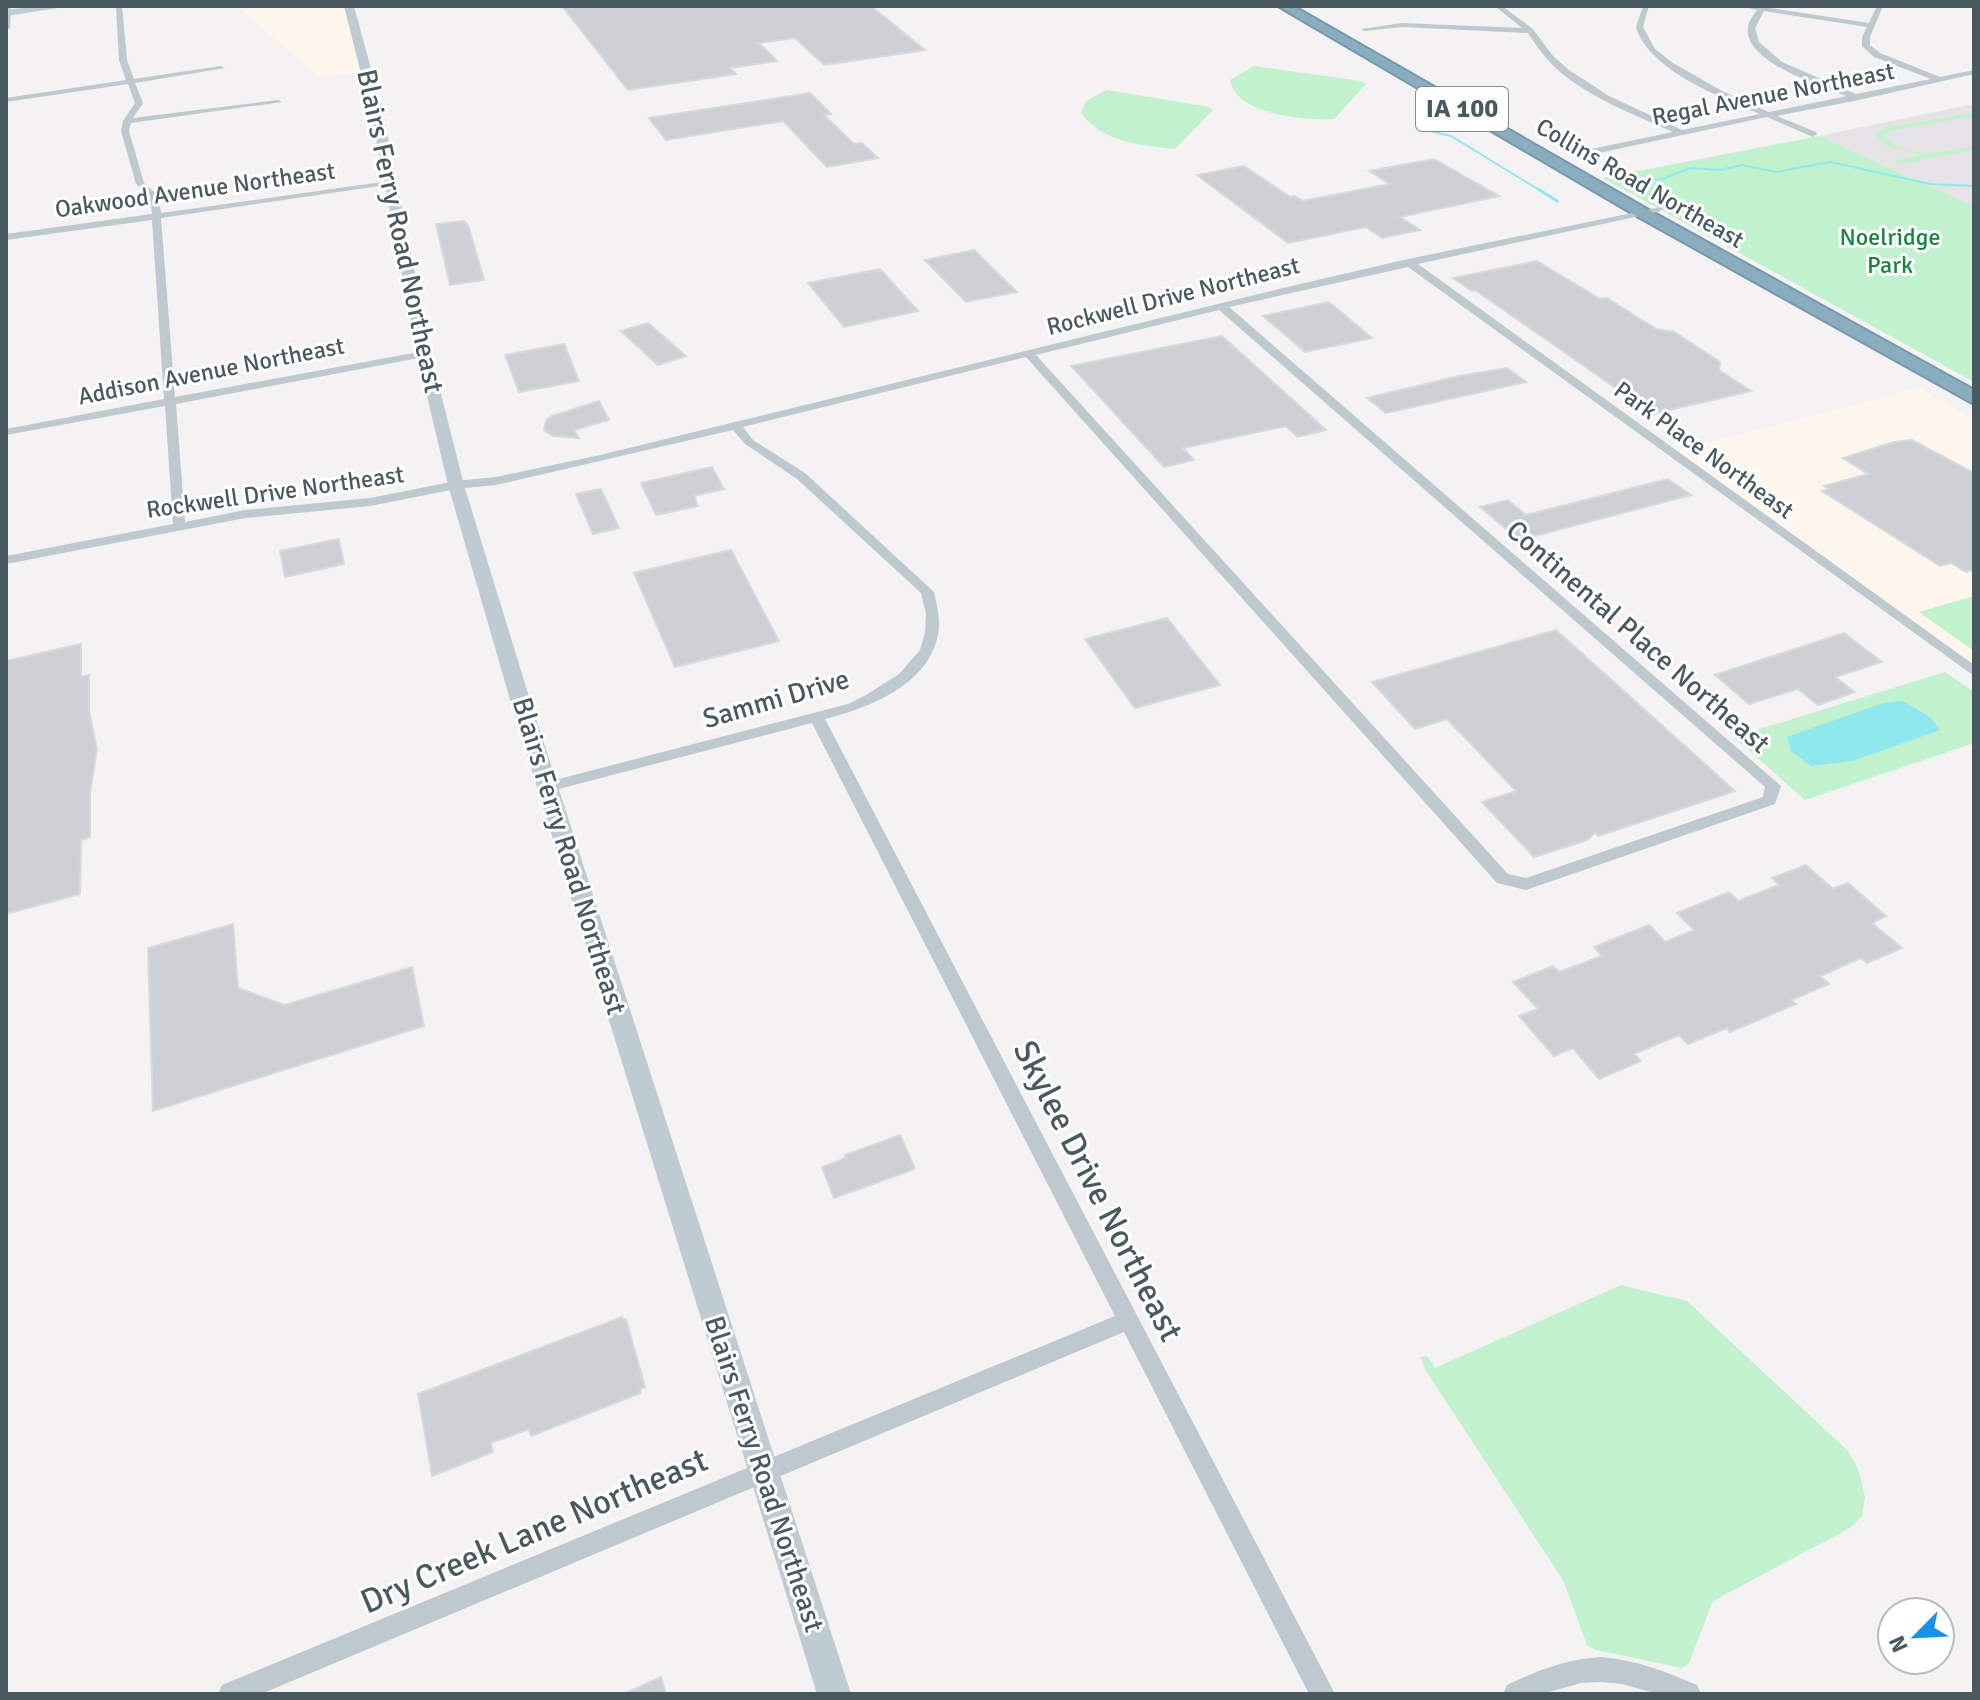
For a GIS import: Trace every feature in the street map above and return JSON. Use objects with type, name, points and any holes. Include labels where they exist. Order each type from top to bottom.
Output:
[{"type":"highway","name":"Collins Road Northeast","points":[[1284,6],[1649,211],[1974,382]]},
{"type":"highway","name":"Collins Road Northeast","points":[[1300,6],[1974,398]]},
{"type":"main road","points":[[7,11],[66,6]]},
{"type":"main road","name":"Blairs Ferry Road Northeast","points":[[349,6],[375,104],[424,354],[456,485],[547,787],[834,1694]]},
{"type":"street","points":[[119,6],[123,60],[139,103],[127,121],[125,131],[140,184],[154,195],[179,526]]},
{"type":"street","points":[[1498,6],[1530,31],[1550,58],[1585,85],[1681,133]]},
{"type":"street","points":[[1646,6],[1640,17],[1642,35],[1668,64],[1696,81],[1813,134]]},
{"type":"street","points":[[1742,6],[1871,25]]},
{"type":"street","points":[[1880,6],[1865,42],[1871,51],[1943,81]]},
{"type":"street","points":[[1762,9],[1752,22],[1751,30],[1759,48],[1781,65],[1859,98]]},
{"type":"street","points":[[6,28],[7,11]]},
{"type":"street","points":[[1365,29],[1414,25],[1530,31]]},
{"type":"street","points":[[6,100],[221,68]]},
{"type":"street","name":"Regal Avenue Northeast","points":[[1580,154],[1943,81],[1974,72]]},
{"type":"street","points":[[127,121],[278,102]]},
{"type":"street","name":"Oakwood Avenue Northeast","points":[[6,237],[389,184]]},
{"type":"street","name":"Rockwell Drive Northeast","points":[[6,560],[259,512],[370,502],[456,485],[493,473],[658,436],[735,424],[1408,262],[1649,211]]},
{"type":"street","name":"Park Place Northeast","points":[[1408,262],[1974,672]]},
{"type":"street","name":"Continental Place Northeast","points":[[1029,354],[1503,879],[1526,884],[1770,800],[1773,786],[1221,306]]},
{"type":"street","name":"Addison Avenue Northeast","points":[[6,432],[424,354]]},
{"type":"street","name":"Sammi Drive","points":[[547,787],[817,718],[873,697],[907,676],[924,656],[933,635],[935,613],[927,592],[801,476],[749,442],[735,424]]},
{"type":"street","name":"Skylee Drive Northeast","points":[[817,718],[1322,1694]]},
{"type":"street","name":"Dry Creek Lane Northeast","points":[[231,1694],[1129,1320]]},
{"type":"street","points":[[1516,1694],[1572,1670],[1600,1668],[1647,1677],[1688,1694]]},
{"type":"shaded area","points":[[237,6],[349,6],[368,71],[319,77]]},
{"type":"shaded area","points":[[1974,104],[1974,206],[1819,136]]},
{"type":"shaded area","points":[[1919,388],[1974,420],[1974,664],[1677,451]]},
{"type":"green space","points":[[1254,66],[1366,84],[1334,119],[1290,117],[1258,108],[1235,92],[1230,80]]},
{"type":"green space","points":[[1107,90],[1213,110],[1175,149],[1136,144],[1100,131],[1081,113],[1086,101]]},
{"type":"green space","points":[[1974,113],[1974,116],[1890,131],[1885,136],[1893,144],[1915,152],[1939,152],[1974,146],[1974,150],[1901,164],[1894,161],[1920,155],[1887,146],[1875,134],[1887,127]]},
{"type":"green space","name":"Noelridge Park","points":[[1819,136],[1974,206],[1974,382],[1603,178]]},
{"type":"green space","points":[[1974,596],[1974,651],[1919,612]]},
{"type":"green space","points":[[1945,672],[1974,692],[1974,743],[1805,800],[1734,737]]},
{"type":"green space","points":[[1621,1285],[1687,1301],[1848,1451],[1858,1469],[1865,1497],[1862,1516],[1850,1528],[1713,1601],[1689,1663],[1682,1668],[1596,1650],[1587,1645],[1563,1580],[1426,1371],[1420,1357],[1427,1356],[1435,1368]]},
{"type":"water","points":[[1903,701],[1930,717],[1940,730],[1852,761],[1811,766],[1791,751],[1787,737],[1883,703]]},
{"type":"building","points":[[562,6],[871,6],[925,50],[824,65],[795,38],[759,43],[777,61],[730,68],[736,74],[628,90]]},
{"type":"building","points":[[810,93],[831,114],[824,115],[854,144],[862,143],[878,158],[827,167],[783,121],[666,140],[649,118]]},
{"type":"building","points":[[1434,159],[1499,196],[1400,217],[1420,230],[1382,238],[1366,227],[1288,243],[1197,175],[1244,166],[1290,197],[1295,196],[1302,201],[1390,184],[1369,171]]},
{"type":"building","points":[[464,221],[468,225],[484,280],[450,285],[436,224]]},
{"type":"building","points":[[974,250],[1017,292],[966,302],[925,260]]},
{"type":"building","points":[[1537,261],[1600,299],[1607,298],[1656,329],[1674,332],[1720,362],[1719,370],[1751,391],[1653,414],[1475,290],[1453,278]]},
{"type":"building","points":[[880,269],[918,311],[844,327],[808,283]]},
{"type":"building","points":[[1329,302],[1372,338],[1305,352],[1263,316]]},
{"type":"building","points":[[648,323],[686,356],[658,365],[621,331]]},
{"type":"building","points":[[1222,336],[1326,430],[1298,437],[1286,426],[1183,448],[1194,460],[1164,467],[1071,366]]},
{"type":"building","points":[[564,344],[579,381],[519,392],[505,355]]},
{"type":"building","points":[[1507,368],[1526,382],[1386,413],[1367,398],[1459,376]]},
{"type":"building","points":[[599,401],[609,420],[574,430],[579,438],[553,436],[544,430],[546,420],[552,416]]},
{"type":"building","points":[[1912,440],[1974,473],[1974,570],[1966,572],[1951,563],[1940,566],[1822,491],[1829,489],[1824,486],[1868,474],[1843,458],[1894,442]]},
{"type":"building","points":[[712,467],[724,489],[694,496],[698,506],[656,515],[641,483]]},
{"type":"building","points":[[1668,479],[1691,495],[1519,540],[1480,507],[1508,500],[1526,515]]},
{"type":"building","points":[[601,489],[619,528],[593,534],[576,494]]},
{"type":"building","points":[[339,539],[344,564],[285,577],[280,551]]},
{"type":"building","points":[[731,550],[779,641],[675,667],[634,573]]},
{"type":"building","points":[[1167,618],[1220,685],[1135,708],[1085,639]]},
{"type":"building","points":[[1556,630],[1735,791],[1598,836],[1595,832],[1587,840],[1534,857],[1482,802],[1516,791],[1447,719],[1415,729],[1372,682]]},
{"type":"building","points":[[1844,633],[1882,662],[1835,677],[1855,692],[1818,705],[1798,689],[1749,704],[1715,675]]},
{"type":"building","points":[[81,644],[81,677],[89,675],[89,711],[97,749],[90,793],[90,837],[81,840],[80,894],[6,914],[6,661]]},
{"type":"building","points":[[1806,865],[1833,889],[1848,883],[1886,916],[1872,923],[1902,948],[1867,963],[1861,958],[1820,976],[1829,984],[1791,1000],[1796,1004],[1730,1032],[1727,1028],[1688,1044],[1679,1035],[1634,1054],[1641,1061],[1599,1079],[1573,1048],[1554,1056],[1519,1016],[1538,1009],[1513,982],[1553,966],[1559,972],[1602,956],[1594,947],[1649,925],[1665,942],[1694,930],[1677,913],[1729,892],[1738,901],[1779,885],[1772,878]]},
{"type":"building","points":[[233,924],[238,988],[285,1005],[412,967],[424,1026],[153,1111],[148,948]]},
{"type":"building","points":[[900,1135],[915,1169],[834,1198],[822,1167]]},
{"type":"building","points":[[622,1317],[626,1319],[645,1387],[640,1389],[641,1393],[531,1436],[529,1429],[491,1443],[493,1452],[432,1476],[418,1394]]},
{"type":"building","points":[[661,1677],[666,1694],[624,1694]]},
{"type":"waterway","points":[[1430,131],[1451,136],[1541,191]]},
{"type":"waterway","points":[[1618,178],[1660,180],[1690,168],[1720,170],[1742,165],[1776,172],[1830,162],[1930,184],[1974,186]]},
{"type":"waterway","points":[[1538,189],[1557,201]]}]
